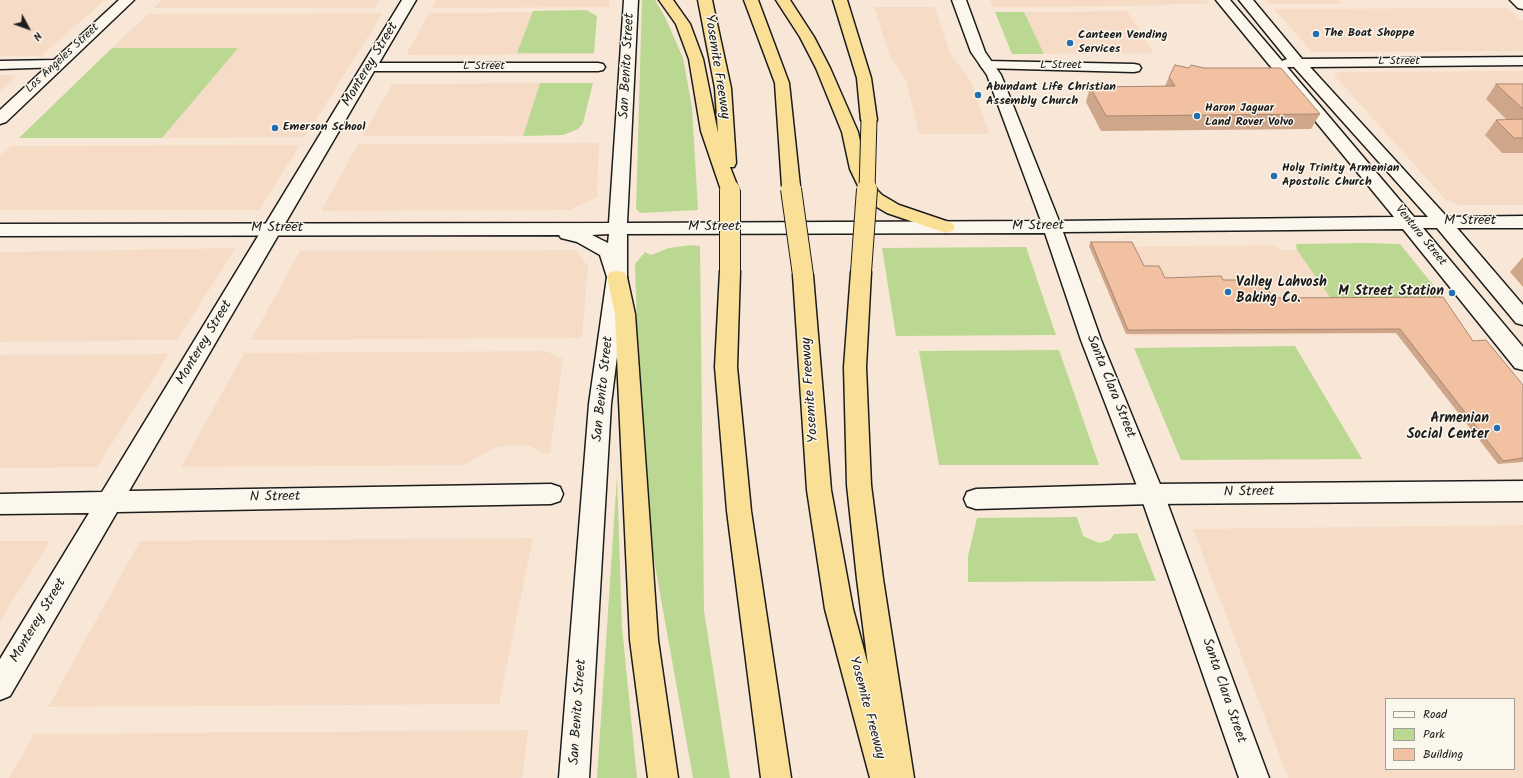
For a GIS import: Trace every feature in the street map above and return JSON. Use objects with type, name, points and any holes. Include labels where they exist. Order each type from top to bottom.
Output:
[{"type":"highway","points":[[666,0],[683,24],[696,59],[709,130],[730,190]]},
{"type":"highway","name":"Yosemite Freeway","points":[[705,0],[723,88],[730,190],[730,270],[726,367],[737,487],[776,778]]},
{"type":"highway","name":"Yosemite Freeway","points":[[752,0],[782,83],[791,186],[803,275],[819,490],[839,609],[885,778]]},
{"type":"highway","points":[[783,0],[807,37],[824,68],[850,132],[858,169],[869,192],[876,199],[892,209],[946,227]]},
{"type":"highway","points":[[840,0],[864,78],[870,120],[867,198],[855,367],[859,485],[870,579],[898,778]]},
{"type":"highway","points":[[617,277],[625,314],[644,640],[663,778]]},
{"type":"street","name":"Los Angeles Street","points":[[0,119],[127,0]]},
{"type":"street","name":"Monterey Street","points":[[0,686],[409,0]]},
{"type":"street","name":"San Benito Street","points":[[574,778],[600,404],[617,277],[618,228],[631,0]]},
{"type":"street","name":"Santa Clara Street","points":[[959,0],[978,52],[994,75],[1052,227],[1091,340],[1152,494],[1254,778]]},
{"type":"street","name":"Ventura Street","points":[[1223,0],[1409,222],[1523,362]]},
{"type":"street","name":"Ventura Street","points":[[1246,0],[1298,63],[1442,222],[1523,318]]},
{"type":"street","points":[[1517,0],[1523,5]]},
{"type":"street","name":"L Street","points":[[1275,63],[1523,61]]},
{"type":"street","points":[[0,65],[58,64]]},
{"type":"street","name":"L Street","points":[[987,65],[1134,68]]},
{"type":"street","name":"L Street","points":[[370,67],[598,68]]},
{"type":"street","name":"M Street","points":[[0,230],[1052,227],[1409,222],[1523,222]]},
{"type":"street","name":"M Street","points":[[554,228],[564,233],[582,237],[607,251],[612,258],[617,277]]},
{"type":"street","name":"N Street","points":[[976,499],[1152,494],[1523,491]]},
{"type":"street","name":"N Street","points":[[0,504],[551,494]]},
{"type":"shaded area","points":[[0,0],[105,0],[41,56],[0,56]]},
{"type":"shaded area","points":[[162,0],[380,0],[375,8],[153,8]]},
{"type":"shaded area","points":[[436,0],[610,0],[609,7],[432,8]]},
{"type":"shaded area","points":[[990,0],[1206,0],[1209,3],[1138,6],[993,7]]},
{"type":"shaded area","points":[[1265,0],[1337,0],[1341,4],[1269,4]]},
{"type":"shaded area","points":[[874,7],[935,7],[950,54],[971,81],[989,134],[919,134],[906,81],[889,54]]},
{"type":"shaded area","points":[[1506,8],[1523,21],[1523,51],[1312,52],[1274,9]]},
{"type":"shaded area","points":[[1127,11],[1154,53],[1044,54],[1024,12]]},
{"type":"shaded area","points":[[581,12],[593,22],[593,54],[406,55],[429,13]]},
{"type":"shaded area","points":[[383,13],[305,137],[162,138],[237,48],[112,48],[148,14]]},
{"type":"shaded area","points":[[1523,71],[1523,205],[1459,205],[1446,200],[1334,75],[1337,72]]},
{"type":"shaded area","points":[[0,75],[18,75],[0,91]]},
{"type":"shaded area","points":[[540,83],[523,136],[363,136],[392,84]]},
{"type":"shaded area","points":[[599,143],[597,197],[570,210],[321,211],[358,144]]},
{"type":"shaded area","points":[[300,145],[259,210],[0,210],[0,157],[11,146]]},
{"type":"shaded area","points":[[1275,245],[1280,250],[1297,250],[1332,300],[1462,333],[1131,336],[1094,247]]},
{"type":"shaded area","points":[[236,248],[177,340],[0,342],[0,252]]},
{"type":"shaded area","points":[[575,250],[588,266],[582,338],[251,340],[300,251]]},
{"type":"shaded area","points":[[546,351],[563,359],[550,453],[546,454],[529,446],[507,445],[494,448],[464,465],[181,467],[244,353]]},
{"type":"shaded area","points":[[169,354],[97,467],[0,468],[0,355]]},
{"type":"shaded area","points":[[1523,525],[1523,778],[1288,778],[1193,529]]},
{"type":"shaded area","points":[[533,538],[499,704],[48,707],[140,541]]},
{"type":"shaded area","points":[[0,541],[50,541],[0,621]]},
{"type":"shaded area","points":[[528,730],[522,778],[9,778],[34,734]]},
{"type":"green space","points":[[642,0],[655,0],[665,17],[683,58],[692,107],[698,210],[640,213],[636,209]]},
{"type":"green space","points":[[586,10],[597,16],[594,53],[517,53],[533,11]]},
{"type":"green space","points":[[995,12],[1024,12],[1044,54],[1012,54]]},
{"type":"green space","points":[[112,48],[238,48],[162,138],[19,138]]},
{"type":"green space","points":[[540,83],[593,83],[583,123],[578,129],[563,135],[523,136]]},
{"type":"green space","points":[[1296,244],[1400,244],[1446,301],[1332,300],[1297,250]]},
{"type":"green space","points":[[691,245],[700,246],[704,611],[730,778],[693,778],[653,554],[637,326],[635,264],[645,252],[651,255],[669,248]]},
{"type":"green space","points":[[1026,247],[1056,335],[896,336],[882,248]]},
{"type":"green space","points":[[1295,346],[1362,459],[1181,460],[1134,348]]},
{"type":"green space","points":[[1059,350],[1099,465],[939,465],[919,351]]},
{"type":"green space","points":[[617,476],[622,627],[637,778],[597,778]]},
{"type":"green space","points":[[1077,517],[1083,536],[1099,543],[1110,540],[1114,534],[1137,533],[1156,581],[968,582],[968,556],[977,518]]},
{"type":"building","points":[[1175,65],[1189,68],[1191,65],[1204,68],[1281,68],[1320,114],[1106,116],[1090,87],[1175,86],[1169,77]]},
{"type":"building","points":[[1496,84],[1523,84],[1523,109]]},
{"type":"building","points":[[1523,119],[1523,138],[1514,138],[1496,120]]},
{"type":"building","points":[[1091,242],[1132,242],[1144,266],[1159,266],[1165,278],[1221,276],[1223,280],[1263,280],[1273,298],[1443,297],[1473,341],[1486,340],[1523,385],[1523,458],[1503,461],[1400,329],[1128,330]]},
{"type":"place","name":"The Boat Shoppe","points":[[1316,34]]},
{"type":"place","name":"Canteen Vending Services","points":[[1070,43]]},
{"type":"place","name":"Abundant Life Christian Assembly Church","points":[[978,95]]},
{"type":"place","name":"Haron Jaguar Land Rover Volvo","points":[[1197,116]]},
{"type":"place","name":"Emerson School","points":[[275,128]]},
{"type":"place","name":"Holy Trinity Armenian Apostolic Church","points":[[1274,176]]},
{"type":"place","name":"Valley Lahvosh Baking Co.","points":[[1228,292]]},
{"type":"place","name":"M Street Station","points":[[1452,293]]},
{"type":"place","name":"Armenian Social Center","points":[[1497,428]]}]
